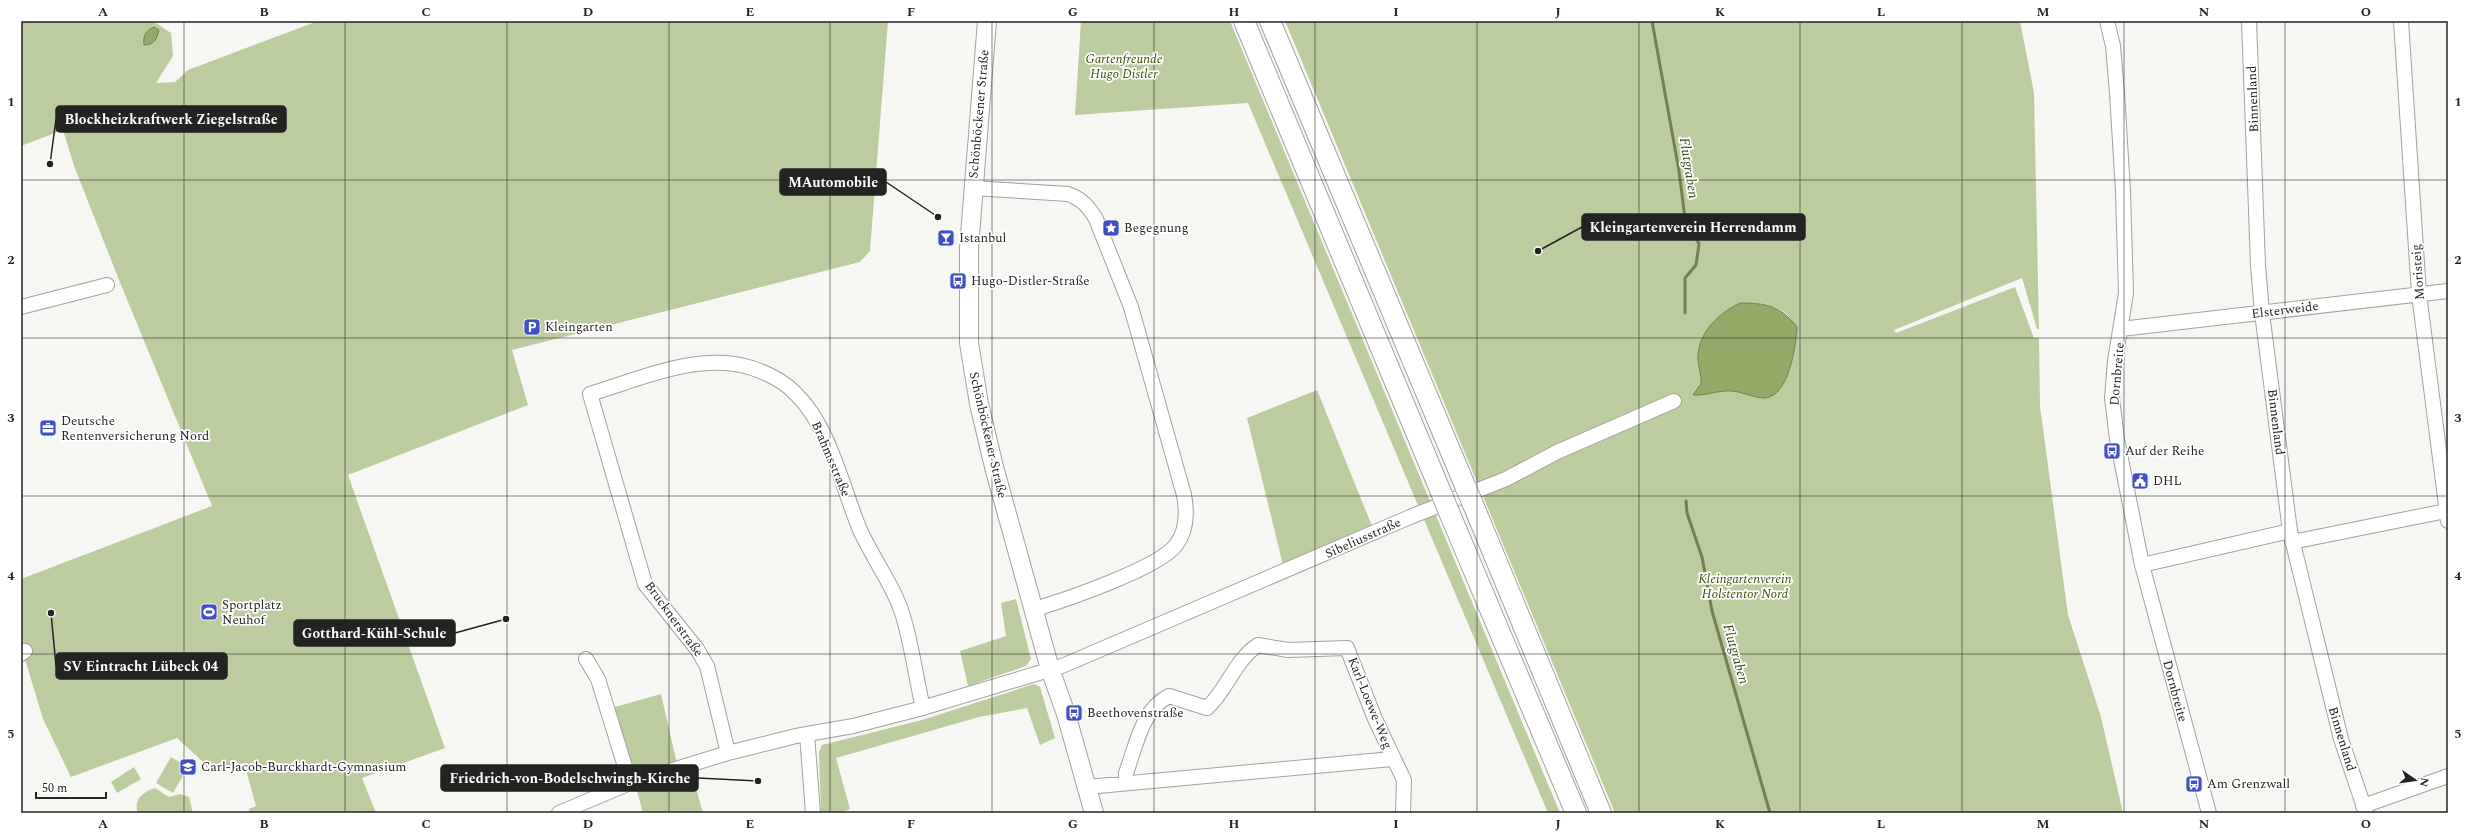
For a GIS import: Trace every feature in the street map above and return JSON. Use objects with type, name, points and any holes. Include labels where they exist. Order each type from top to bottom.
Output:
[{"type":"highway","points":[[1244,21],[1576,813]]},
{"type":"highway","points":[[1270,21],[1601,813]]},
{"type":"main road","name":"Schönböckener Straße","points":[[987,21],[967,281],[969,343],[979,404],[992,457],[1035,609],[1050,669],[1094,813]]},
{"type":"street","name":"Dornbreite","points":[[2107,21],[2116,85],[2123,191],[2126,293],[2115,361],[2112,398],[2118,443],[2142,565],[2209,813]]},
{"type":"street","name":"Binnenland","points":[[2249,21],[2258,265],[2262,313],[2291,537],[2339,732],[2365,809]]},
{"type":"street","name":"Moristeig","points":[[2401,21],[2419,294],[2447,496],[2447,516]]},
{"type":"street","points":[[973,188],[1068,194],[1079,197],[1088,206],[1096,219],[1136,322],[1187,510],[1182,532],[1176,545],[1162,557],[1107,584],[1035,609]]},
{"type":"street","points":[[21,307],[107,285]]},
{"type":"street","name":"Elsterweide","points":[[2121,329],[2448,291]]},
{"type":"street","name":"Brahmsstraße","points":[[590,394],[654,375],[710,362],[752,368],[782,383],[796,394],[820,426],[860,530],[896,596],[903,616],[923,708]]},
{"type":"street","name":"Brucknerstraße","points":[[590,394],[645,584],[697,649],[707,666],[728,753]]},
{"type":"street","name":"Sibeliusstraße","points":[[1050,669],[1062,666],[1400,522],[1506,479],[1557,452],[1674,401]]},
{"type":"street","points":[[2142,565],[2291,537],[2447,516]]},
{"type":"street","name":"Karl-Loewe-Weg","points":[[1126,782],[1126,773],[1149,711],[1158,701],[1169,696],[1207,708],[1217,700],[1249,651],[1258,645],[1288,650],[1347,648],[1360,684],[1392,759],[1404,780],[1403,813]]},
{"type":"street","points":[[586,659],[598,679],[630,783]]},
{"type":"street","points":[[559,813],[630,783],[728,753],[807,734],[853,726],[923,708],[1050,669]]},
{"type":"street","points":[[807,734],[813,813]]},
{"type":"street","name":"Karl-Loewe-Weg","points":[[1087,787],[1126,782],[1392,759]]},
{"type":"street","points":[[2365,809],[2448,776]]},
{"type":"green space","points":[[21,21],[153,21],[171,33],[173,56],[156,83],[175,82],[188,70],[318,21],[888,21],[870,251],[860,262],[512,350],[528,405],[348,475],[445,748],[362,778],[376,813],[250,813],[249,809],[256,806],[244,763],[210,773],[204,763],[177,738],[71,777],[43,719],[21,646],[21,579],[212,506],[119,280],[74,166],[63,130],[21,146]]},
{"type":"green space","name":"Gartenfreunde Hugo Distler","points":[[1081,21],[1230,21],[1560,813],[1548,813],[1248,103],[1075,115]]},
{"type":"green space","name":"Kleingartenverein Holstentor Nord","points":[[1285,21],[2020,21],[2034,93],[2039,329],[2037,329],[2022,278],[1894,330],[1896,333],[2015,287],[2034,338],[2039,338],[2040,406],[2068,615],[2101,717],[2123,813],[1615,813]],"holes":[[[1740,303],[1760,304],[1774,307],[1781,310],[1791,319],[1794,326],[1795,348],[1789,372],[1784,383],[1778,391],[1771,396],[1762,398],[1735,391],[1694,395],[1701,384],[1698,355],[1702,338],[1718,318],[1732,307]]]},
{"type":"green space","points":[[1317,390],[1372,526],[1283,565],[1247,418]]},
{"type":"green space","points":[[1016,599],[1031,659],[1026,666],[968,686],[960,651],[1006,636],[1001,603]]},
{"type":"green space","points":[[1034,684],[1040,687],[1055,738],[1040,745],[1027,708],[979,717],[836,758],[850,809],[839,813],[821,813],[819,752],[822,745],[922,720]]},
{"type":"green space","points":[[661,694],[678,768],[630,783],[608,709]]},
{"type":"green space","points":[[171,757],[188,767],[173,793],[156,783]]},
{"type":"green space","points":[[134,767],[141,779],[117,793],[111,782]]},
{"type":"green space","points":[[692,774],[703,813],[643,813],[637,791]]},
{"type":"green space","points":[[155,788],[169,797],[180,794],[189,797],[193,813],[138,813],[137,804],[140,797]]},
{"type":"shaded area","points":[[154,27],[159,30],[156,39],[153,43],[144,45],[145,34],[148,30]]},
{"type":"shaded area","points":[[1740,303],[1758,304],[1772,307],[1785,314],[1797,327],[1793,357],[1785,380],[1780,389],[1773,395],[1765,398],[1732,391],[1693,395],[1701,384],[1698,355],[1702,338],[1718,318],[1732,307]]},
{"type":"waterway","name":"Flutgraben","points":[[1652,21],[1679,171],[1685,218],[1699,244],[1696,265],[1685,278],[1685,313]]},
{"type":"waterway","name":"Flutgraben","points":[[1686,501],[1687,513],[1702,557],[1712,611],[1770,813]]},
{"type":"place","name":"Blockheizkraftwerk Ziegelstraße","points":[[50,164]]},
{"type":"place","name":"MAutomobile","points":[[938,217]]},
{"type":"place","name":"Begegnung","points":[[1111,228]]},
{"type":"place","name":"Istanbul","points":[[946,238]]},
{"type":"place","name":"Kleingartenverein Herrendamm","points":[[1538,251]]},
{"type":"place","name":"Hugo-Distler-Straße","points":[[958,281]]},
{"type":"place","name":"Kleingarten","points":[[532,327]]},
{"type":"place","name":"Deutsche Rentenversicherung Nord","points":[[48,428]]},
{"type":"place","name":"Auf der Reihe","points":[[2112,451]]},
{"type":"place","name":"DHL","points":[[2140,481]]},
{"type":"place","name":"Sportplatz Neuhof","points":[[209,612]]},
{"type":"place","name":"SV Eintracht Lübeck 04","points":[[51,613]]},
{"type":"place","name":"Gotthard-Kühl-Schule","points":[[506,619]]},
{"type":"place","name":"Beethovenstraße","points":[[1074,713]]},
{"type":"place","name":"Carl-Jacob-Burckhardt-Gymnasium","points":[[188,767]]},
{"type":"place","name":"Friedrich-von-Bodelschwingh-Kirche","points":[[758,781]]},
{"type":"place","name":"Am Grenzwall","points":[[2194,784]]}]
